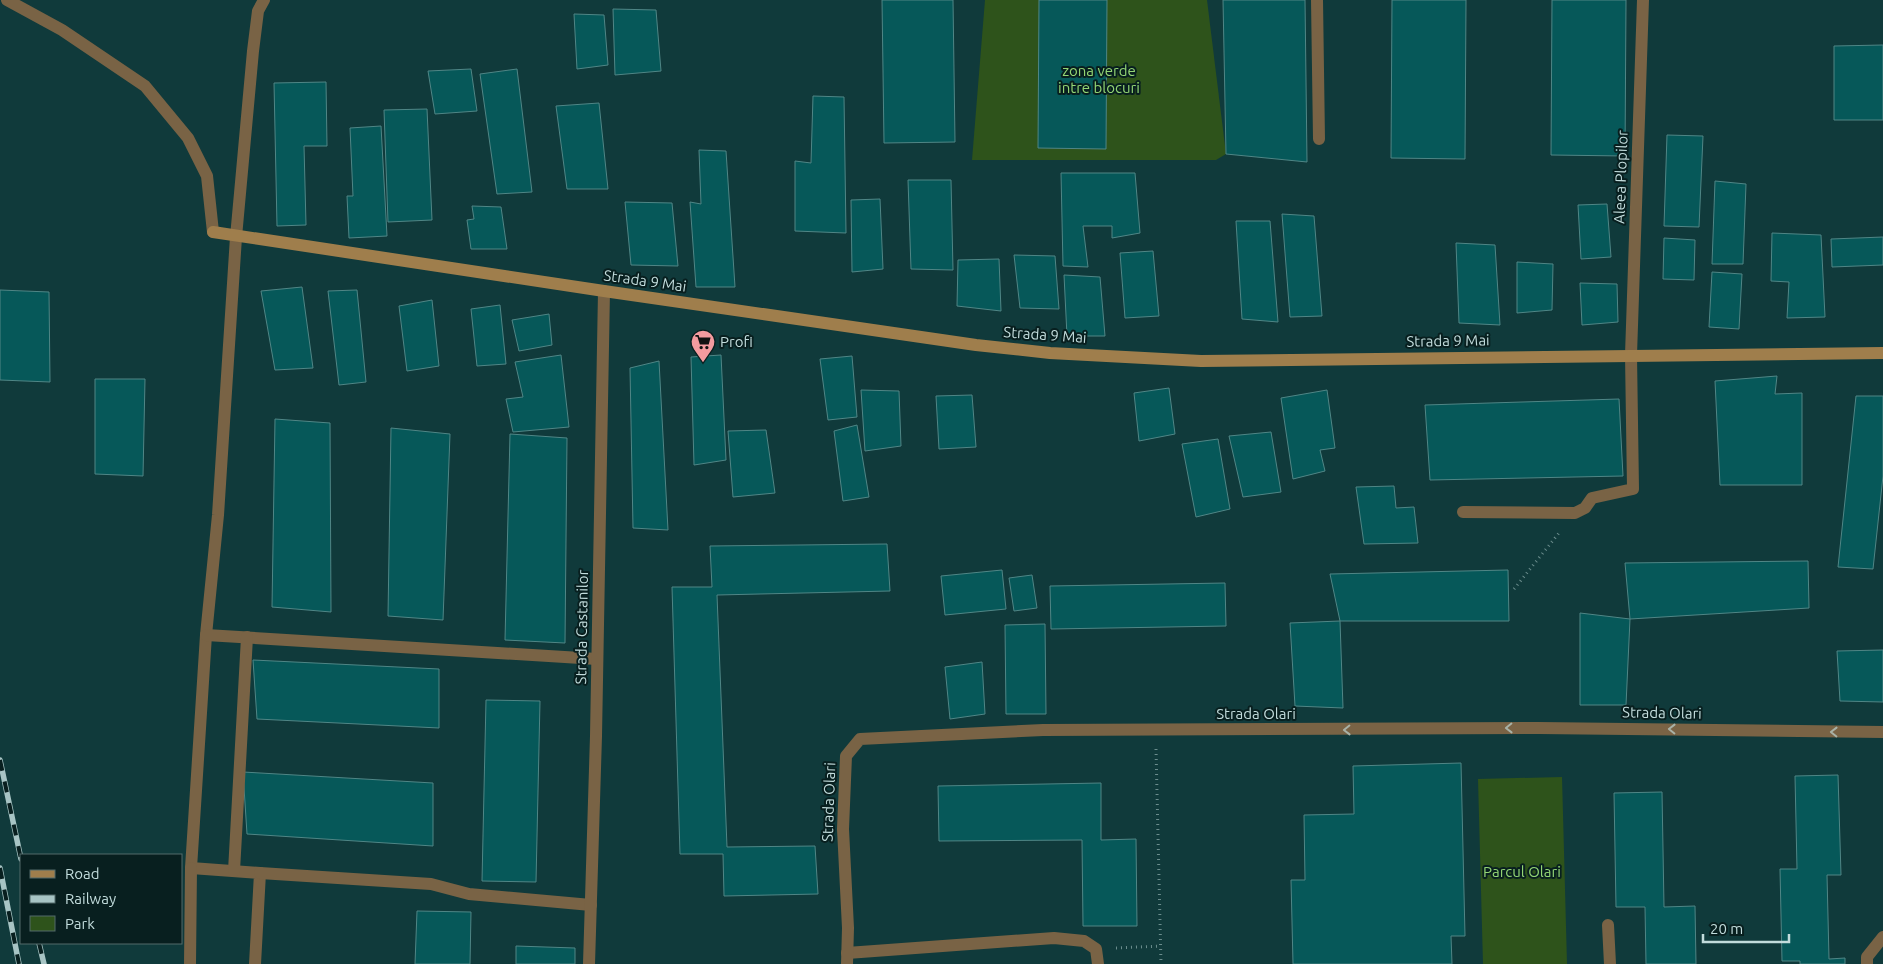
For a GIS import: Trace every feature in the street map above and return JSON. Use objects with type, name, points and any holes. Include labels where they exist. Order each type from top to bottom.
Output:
[{"type":"main road","name":"Strada 9 Mai","points":[[213,232],[236,237],[976,345],[1050,353],[1202,361],[1883,353]]},
{"type":"street","points":[[8,0],[62,30],[145,86],[188,138],[207,176],[213,232]]},
{"type":"street","points":[[190,964],[191,868],[206,635],[218,515],[236,237],[253,51],[258,11],[264,0]]},
{"type":"street","points":[[1317,0],[1319,139]]},
{"type":"street","name":"Aleea Plopilor","points":[[1575,513],[1584,508],[1592,498],[1633,490],[1631,355],[1643,0]]},
{"type":"street","name":"Strada Castanilor","points":[[589,964],[604,291]]},
{"type":"street","points":[[1463,512],[1575,513]]},
{"type":"street","points":[[206,635],[597,659]]},
{"type":"street","points":[[234,871],[247,637]]},
{"type":"street","name":"Strada Olari","points":[[847,958],[848,928],[843,829],[846,756],[860,739],[1043,730],[1539,728],[1883,732]]},
{"type":"street","points":[[191,868],[431,884],[469,894],[591,905]]},
{"type":"street","points":[[255,964],[260,874]]},
{"type":"street","points":[[1608,925],[1610,964]]},
{"type":"street","points":[[1867,964],[1867,957],[1883,937]]},
{"type":"street","points":[[847,958],[1054,938],[1084,941],[1096,950],[1098,964]]},
{"type":"path","points":[[1514,589],[1575,513]]},
{"type":"path","points":[[1156,731],[1161,964]]},
{"type":"path","points":[[1096,950],[1161,946]]},
{"type":"green space","name":"zona verde intre blocuri","points":[[985,0],[1207,0],[1226,154],[1216,160],[972,160]]},
{"type":"green space","name":"Parcul Olari","points":[[1562,777],[1567,964],[1483,964],[1478,779]]},
{"type":"building","points":[[882,0],[953,0],[955,142],[884,143]]},
{"type":"building","points":[[1039,0],[1107,0],[1106,149],[1038,148]]},
{"type":"building","points":[[1223,0],[1305,0],[1307,162],[1226,154]]},
{"type":"building","points":[[1392,0],[1466,0],[1465,159],[1391,158]]},
{"type":"building","points":[[1552,0],[1626,0],[1625,156],[1551,155]]},
{"type":"building","points":[[613,9],[656,10],[661,71],[615,75]]},
{"type":"building","points":[[574,14],[604,15],[608,65],[577,69]]},
{"type":"building","points":[[1883,45],[1883,120],[1834,120],[1834,46]]},
{"type":"building","points":[[471,69],[477,111],[435,114],[428,71]]},
{"type":"building","points":[[517,69],[532,192],[497,194],[480,74]]},
{"type":"building","points":[[326,82],[327,146],[304,146],[306,225],[277,226],[274,83]]},
{"type":"building","points":[[813,96],[844,97],[846,233],[795,231],[795,161],[811,163]]},
{"type":"building","points":[[599,103],[608,189],[567,189],[556,106]]},
{"type":"building","points":[[427,109],[432,220],[388,222],[384,110]]},
{"type":"building","points":[[381,126],[387,236],[349,238],[347,196],[353,196],[350,128]]},
{"type":"building","points":[[1667,135],[1703,136],[1699,227],[1664,226]]},
{"type":"building","points":[[699,150],[726,151],[735,287],[696,287],[690,202],[701,204]]},
{"type":"building","points":[[1061,173],[1135,173],[1140,233],[1112,238],[1112,226],[1083,226],[1088,267],[1063,266]]},
{"type":"building","points":[[908,180],[951,180],[953,270],[911,269]]},
{"type":"building","points":[[1715,181],[1746,184],[1743,264],[1712,264]]},
{"type":"building","points":[[880,199],[883,269],[852,272],[851,200]]},
{"type":"building","points":[[625,202],[672,203],[678,266],[631,265]]},
{"type":"building","points":[[1607,204],[1611,257],[1581,259],[1578,205]]},
{"type":"building","points":[[472,206],[501,207],[507,249],[471,249],[467,220],[474,219]]},
{"type":"building","points":[[1282,214],[1314,216],[1322,316],[1290,317]]},
{"type":"building","points":[[1236,221],[1270,221],[1278,322],[1242,319]]},
{"type":"building","points":[[1772,233],[1821,235],[1825,317],[1787,318],[1789,282],[1771,281]]},
{"type":"building","points":[[1883,237],[1883,265],[1832,267],[1831,239]]},
{"type":"building","points":[[1664,238],[1695,240],[1694,280],[1663,279]]},
{"type":"building","points":[[1456,243],[1495,245],[1500,325],[1459,323]]},
{"type":"building","points":[[1153,251],[1159,316],[1125,318],[1120,253]]},
{"type":"building","points":[[1014,255],[1055,256],[1059,309],[1020,308]]},
{"type":"building","points":[[999,259],[1001,311],[957,306],[958,260]]},
{"type":"building","points":[[1517,262],[1553,264],[1552,310],[1517,313]]},
{"type":"building","points":[[1712,272],[1742,274],[1739,329],[1709,327]]},
{"type":"building","points":[[1064,275],[1100,277],[1105,336],[1067,336]]},
{"type":"building","points":[[1580,283],[1617,284],[1618,322],[1582,325]]},
{"type":"building","points":[[302,287],[313,368],[275,370],[261,291]]},
{"type":"building","points":[[0,290],[49,292],[50,382],[0,380]]},
{"type":"building","points":[[357,290],[366,382],[339,385],[328,291]]},
{"type":"building","points":[[432,300],[439,366],[407,371],[399,306]]},
{"type":"building","points":[[500,305],[506,364],[477,366],[471,309]]},
{"type":"building","points":[[549,314],[552,345],[519,351],[512,320]]},
{"type":"building","points":[[561,355],[569,427],[513,432],[506,399],[523,397],[515,362]]},
{"type":"building","points":[[721,355],[726,460],[694,465],[691,357]]},
{"type":"building","points":[[852,356],[857,417],[828,420],[820,359]]},
{"type":"building","points":[[659,361],[668,530],[633,528],[630,368]]},
{"type":"building","points":[[1777,376],[1775,394],[1802,393],[1802,485],[1720,485],[1715,381]]},
{"type":"building","points":[[95,379],[145,379],[143,476],[95,474]]},
{"type":"building","points":[[1169,388],[1175,434],[1139,441],[1134,393]]},
{"type":"building","points":[[861,390],[899,391],[901,446],[865,451]]},
{"type":"building","points":[[1327,390],[1335,448],[1320,450],[1325,471],[1293,479],[1281,398]]},
{"type":"building","points":[[972,395],[976,447],[939,449],[936,396]]},
{"type":"building","points":[[1856,396],[1883,396],[1883,476],[1873,569],[1838,567]]},
{"type":"building","points":[[1619,399],[1623,476],[1430,480],[1425,405]]},
{"type":"building","points":[[275,419],[330,423],[331,612],[272,607]]},
{"type":"building","points":[[857,425],[869,497],[843,501],[834,431]]},
{"type":"building","points":[[391,428],[450,434],[443,620],[388,616]]},
{"type":"building","points":[[766,430],[775,493],[733,497],[728,431]]},
{"type":"building","points":[[1271,432],[1281,492],[1243,497],[1229,436]]},
{"type":"building","points":[[510,434],[567,438],[565,643],[505,640]]},
{"type":"building","points":[[1218,439],[1230,509],[1196,517],[1182,444]]},
{"type":"building","points":[[1394,486],[1396,508],[1414,507],[1418,543],[1364,544],[1356,487]]},
{"type":"building","points":[[887,544],[890,591],[717,595],[727,847],[815,846],[818,894],[724,896],[723,854],[680,854],[672,587],[712,587],[710,546]]},
{"type":"building","points":[[1808,561],[1809,608],[1630,619],[1625,563]]},
{"type":"building","points":[[1002,570],[1006,609],[945,615],[941,576]]},
{"type":"building","points":[[1508,570],[1509,621],[1340,621],[1330,574]]},
{"type":"building","points":[[1032,575],[1037,608],[1014,611],[1009,578]]},
{"type":"building","points":[[1225,583],[1226,626],[1051,629],[1050,586]]},
{"type":"building","points":[[1580,613],[1630,619],[1626,705],[1580,705]]},
{"type":"building","points":[[1340,621],[1343,708],[1295,706],[1290,623]]},
{"type":"building","points":[[1045,624],[1046,714],[1006,714],[1005,625]]},
{"type":"building","points":[[1883,650],[1883,702],[1840,701],[1837,651]]},
{"type":"building","points":[[253,660],[439,669],[439,728],[257,719]]},
{"type":"building","points":[[982,662],[985,714],[950,719],[945,667]]},
{"type":"building","points":[[486,700],[540,701],[536,882],[482,881]]},
{"type":"building","points":[[1461,763],[1465,936],[1451,936],[1452,964],[1293,964],[1291,880],[1305,880],[1304,815],[1354,814],[1353,766]]},
{"type":"building","points":[[243,772],[433,783],[433,846],[247,834]]},
{"type":"building","points":[[1838,775],[1841,875],[1827,875],[1829,959],[1845,958],[1845,964],[1800,964],[1800,961],[1782,961],[1780,869],[1797,869],[1795,776]]},
{"type":"building","points":[[1101,783],[1101,840],[1136,839],[1137,926],[1083,926],[1082,840],[939,841],[938,786]]},
{"type":"building","points":[[1662,792],[1664,907],[1695,906],[1696,964],[1646,964],[1645,907],[1616,907],[1614,793]]},
{"type":"building","points":[[417,911],[471,912],[470,964],[415,964]]},
{"type":"building","points":[[516,946],[575,948],[575,964],[516,964]]},
{"type":"railway","points":[[0,760],[20,854]]},
{"type":"railway","points":[[0,868],[19,964]]},
{"type":"railway","points":[[39,944],[44,964]]},
{"type":"place","name":"Profi","points":[[703,363]]}]
